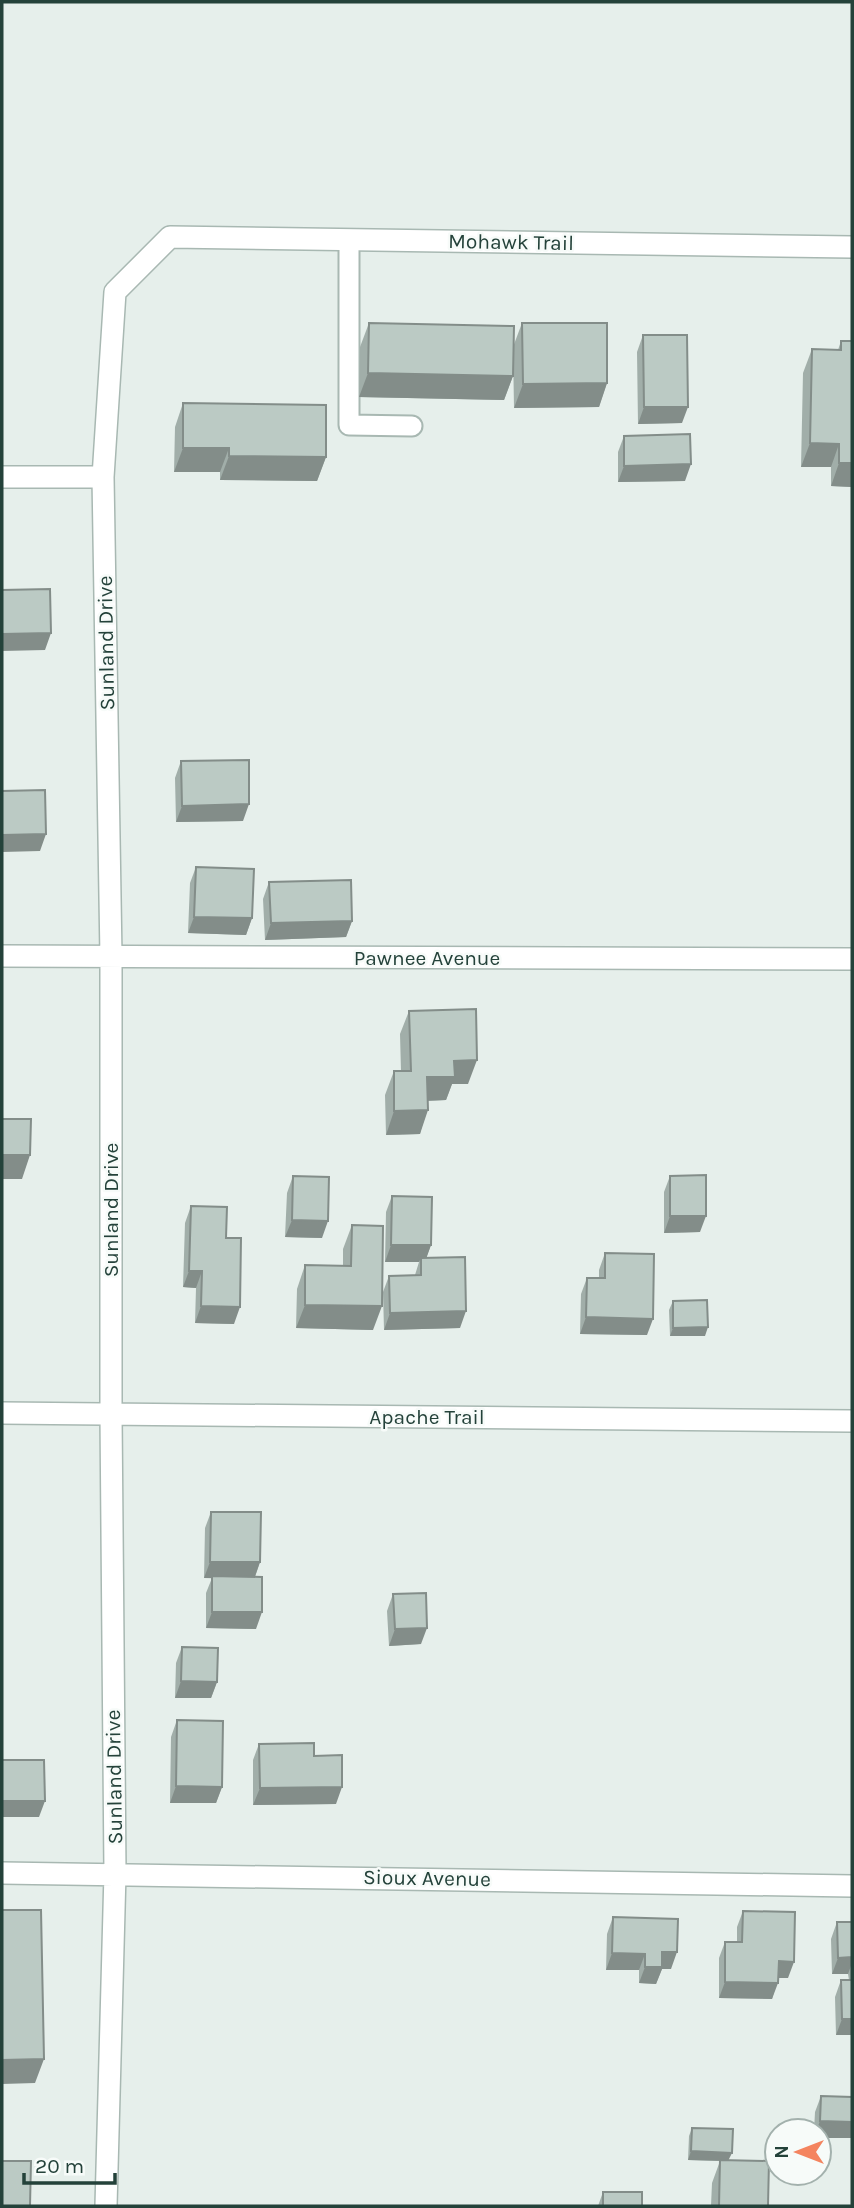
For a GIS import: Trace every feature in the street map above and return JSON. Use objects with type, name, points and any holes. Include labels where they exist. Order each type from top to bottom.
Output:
[{"type":"street","name":"Mohawk Trail","points":[[170,237],[852,247]]},
{"type":"street","name":"Sunland Drive","points":[[106,2206],[115,1873],[111,957],[103,477],[115,292],[170,237]]},
{"type":"street","points":[[2,477],[103,477]]},
{"type":"street","name":"Pawnee Avenue","points":[[2,956],[852,959]]},
{"type":"street","name":"Apache Trail","points":[[2,1413],[852,1421]]},
{"type":"street","name":"Sioux Avenue","points":[[2,1873],[852,1885]]},
{"type":"lane","points":[[349,240],[349,425],[412,426]]},
{"type":"building","points":[[369,323],[514,326],[513,376],[368,373]]},
{"type":"building","points":[[522,323],[607,323],[607,383],[523,384]]},
{"type":"building","points":[[643,335],[687,335],[688,407],[644,407]]},
{"type":"building","points":[[841,341],[852,341],[852,463],[839,463],[839,444],[810,443],[812,349],[841,350]]},
{"type":"building","points":[[183,403],[326,405],[326,457],[229,456],[229,448],[183,448]]},
{"type":"building","points":[[690,434],[691,464],[624,466],[624,436]]},
{"type":"building","points":[[50,589],[51,633],[2,634],[2,590]]},
{"type":"building","points":[[249,760],[249,804],[182,806],[181,761]]},
{"type":"building","points":[[45,790],[46,834],[2,835],[2,791]]},
{"type":"building","points":[[196,867],[254,869],[252,918],[194,917]]},
{"type":"building","points":[[351,880],[352,921],[271,923],[269,882]]},
{"type":"building","points":[[476,1009],[477,1060],[454,1061],[455,1077],[427,1077],[428,1110],[394,1111],[394,1071],[411,1071],[409,1011]]},
{"type":"building","points":[[2,1119],[31,1119],[30,1155],[2,1155]]},
{"type":"building","points":[[706,1175],[706,1216],[670,1216],[670,1176]]},
{"type":"building","points":[[293,1176],[329,1177],[328,1221],[292,1220]]},
{"type":"building","points":[[392,1196],[432,1197],[431,1245],[391,1245]]},
{"type":"building","points":[[191,1206],[227,1207],[226,1238],[241,1238],[240,1307],[201,1306],[202,1271],[189,1271]]},
{"type":"building","points":[[352,1225],[383,1226],[382,1306],[305,1305],[305,1265],[351,1266]]},
{"type":"building","points":[[605,1253],[654,1254],[653,1319],[586,1317],[587,1278],[605,1278]]},
{"type":"building","points":[[465,1257],[466,1311],[390,1313],[389,1276],[421,1275],[421,1258]]},
{"type":"building","points":[[707,1300],[708,1327],[673,1328],[673,1301]]},
{"type":"building","points":[[211,1512],[261,1512],[260,1562],[210,1562]]},
{"type":"building","points":[[212,1576],[262,1577],[262,1612],[212,1612]]},
{"type":"building","points":[[426,1593],[427,1628],[395,1629],[393,1594]]},
{"type":"building","points":[[182,1647],[218,1648],[217,1682],[181,1681]]},
{"type":"building","points":[[177,1720],[223,1721],[222,1787],[176,1786]]},
{"type":"building","points":[[314,1743],[314,1756],[342,1755],[342,1787],[260,1788],[259,1744]]},
{"type":"building","points":[[2,1760],[44,1760],[45,1801],[2,1801]]},
{"type":"building","points":[[2,1910],[41,1910],[44,2059],[2,2060]]},
{"type":"building","points":[[743,1911],[795,1912],[794,1962],[779,1961],[778,1983],[725,1982],[725,1942],[742,1942]]},
{"type":"building","points":[[613,1917],[678,1919],[677,1952],[662,1952],[662,1967],[645,1967],[645,1954],[612,1953]]},
{"type":"building","points":[[837,1922],[852,1922],[852,1957],[838,1958]]},
{"type":"building","points":[[841,1980],[852,1980],[852,2019],[842,2019]]},
{"type":"building","points":[[821,2096],[852,2097],[852,2122],[833,2121],[833,2117],[820,2117]]},
{"type":"building","points":[[692,2128],[733,2129],[732,2153],[691,2151]]},
{"type":"building","points":[[720,2160],[763,2161],[763,2187],[768,2187],[768,2206],[719,2206]]},
{"type":"building","points":[[2,2161],[31,2161],[30,2206],[2,2206]]},
{"type":"building","points":[[603,2192],[642,2192],[642,2206],[603,2206]]}]
